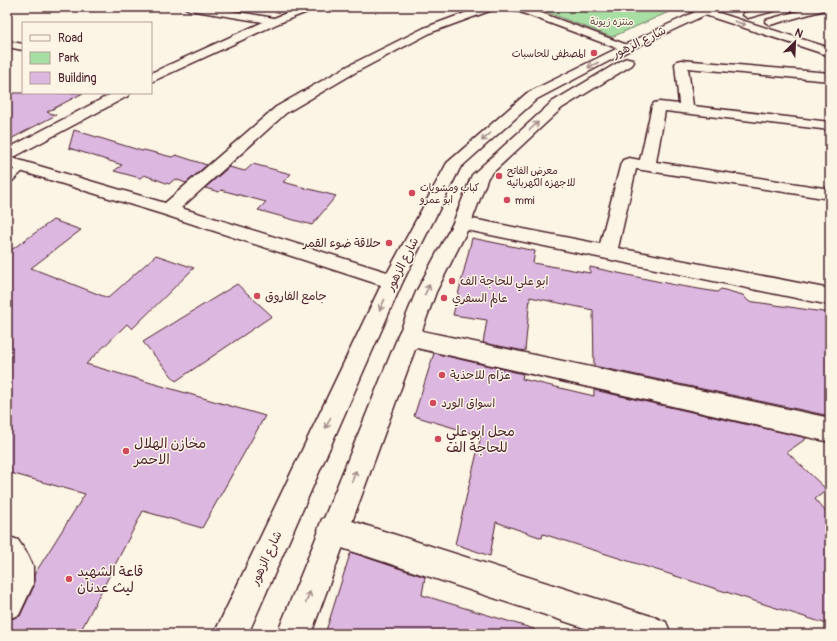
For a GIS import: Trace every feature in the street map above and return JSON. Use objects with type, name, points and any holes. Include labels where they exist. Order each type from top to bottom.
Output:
[{"type":"street","points":[[190,7],[275,21]]},
{"type":"street","points":[[154,74],[275,21],[311,7]]},
{"type":"street","points":[[168,210],[281,110],[352,69],[428,30],[491,7]]},
{"type":"street","points":[[516,7],[626,48]]},
{"type":"street","points":[[748,15],[776,7]]},
{"type":"street","points":[[770,22],[824,7]]},
{"type":"street","points":[[708,11],[748,15],[830,41]]},
{"type":"street","points":[[708,11],[830,52]]},
{"type":"street","name":"شارع الزهور","points":[[231,634],[393,281],[453,166],[532,96],[626,48],[708,11]]},
{"type":"street","name":"شارع الزهور","points":[[294,634],[426,292],[462,223],[480,175],[558,105],[708,11]]},
{"type":"street","points":[[7,44],[22,47]]},
{"type":"street","points":[[686,109],[681,64],[830,77]]},
{"type":"street","points":[[7,156],[121,94]]},
{"type":"street","points":[[532,96],[558,105]]},
{"type":"street","points":[[647,166],[659,106],[830,126]]},
{"type":"street","points":[[607,253],[628,163],[830,194]]},
{"type":"street","points":[[15,164],[168,210],[393,281]]},
{"type":"street","points":[[462,223],[830,297]]},
{"type":"street","points":[[408,337],[830,430]]},
{"type":"street","points":[[333,530],[654,634]]},
{"type":"street","points":[[7,551],[16,566],[17,585],[7,602]]},
{"type":"lane","points":[[7,181],[15,164]]},
{"type":"green space","name":"منتزه زيونة","points":[[533,7],[673,7],[678,8],[612,37]]},
{"type":"building","points":[[7,93],[81,94],[47,112],[56,115],[7,141]]},
{"type":"building","points":[[74,130],[142,151],[144,150],[172,157],[176,155],[207,165],[186,183],[175,179],[169,184],[144,175],[140,178],[114,171],[122,165],[69,148]]},
{"type":"building","points":[[253,164],[291,174],[283,182],[336,196],[312,225],[258,210],[266,202],[221,190],[219,192],[205,188],[229,167],[245,171]]},
{"type":"building","points":[[53,220],[81,230],[31,268],[108,298],[156,255],[194,268],[132,329],[127,324],[86,364],[265,416],[202,528],[143,511],[79,634],[7,634],[7,620],[20,616],[34,586],[34,575],[85,494],[7,472],[7,253]]},
{"type":"building","points":[[472,238],[535,251],[533,263],[590,273],[590,267],[675,285],[717,292],[721,289],[743,295],[748,301],[830,313],[830,416],[594,366],[593,310],[530,297],[525,351],[483,343],[487,320],[453,315]]},
{"type":"building","points":[[237,284],[272,316],[176,381],[143,342]]},
{"type":"building","points":[[434,353],[523,374],[522,379],[594,396],[594,390],[807,438],[787,452],[827,490],[815,499],[830,517],[830,625],[543,534],[542,538],[496,522],[490,556],[455,544],[481,436],[414,416]]},
{"type":"building","points":[[353,553],[425,577],[422,595],[534,629],[533,634],[325,634],[350,554]]},
{"type":"place","name":"المصطفى للحاسبات","points":[[594,53]]},
{"type":"place","name":"معرض الفاتح للاجهزه الكهربائيه","points":[[499,176]]},
{"type":"place","name":"كباب ومشويات ابو عمرو","points":[[412,193]]},
{"type":"place","name":"mmi","points":[[507,200]]},
{"type":"place","name":"حلاقة ضوء القمر","points":[[389,243]]},
{"type":"place","name":"ابو علي للحاجة الف","points":[[452,281]]},
{"type":"place","name":"جامع الفاروق","points":[[257,296]]},
{"type":"place","name":"عالم السفري","points":[[444,298]]},
{"type":"place","name":"عزام للاحذية","points":[[442,375]]},
{"type":"place","name":"اسواق الورد","points":[[433,403]]},
{"type":"place","name":"محل ابو علي للحاجة الف","points":[[438,439]]},
{"type":"place","name":"مخازن الهلال الاحمر","points":[[126,451]]},
{"type":"place","name":"قاعة الشهيد ليث عدنان","points":[[69,579]]}]
